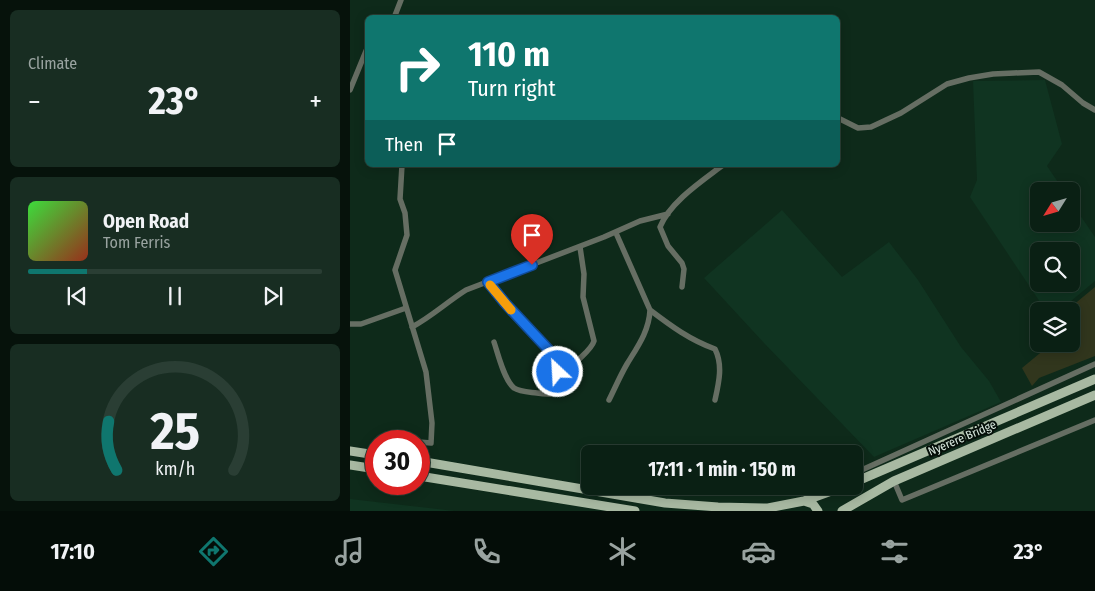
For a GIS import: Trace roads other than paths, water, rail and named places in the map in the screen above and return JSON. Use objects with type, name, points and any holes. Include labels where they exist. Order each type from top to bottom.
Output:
[{"type":"main road","name":"Nyerere Bridge","points":[[863,479],[1095,379]]},
{"type":"main road","name":"Nyerere Bridge","points":[[842,511],[894,481],[1095,395]]},
{"type":"main road","points":[[350,451],[365,453]]},
{"type":"main road","points":[[430,464],[665,503],[768,508],[804,501],[820,495]]},
{"type":"main road","points":[[350,465],[365,467]]},
{"type":"main road","points":[[430,478],[635,511]]},
{"type":"main road","points":[[804,501],[813,504],[818,511]]},
{"type":"main road","points":[[705,511],[718,507]]},
{"type":"street","points":[[395,15],[401,0]]},
{"type":"street","points":[[350,90],[365,61]]},
{"type":"street","points":[[840,119],[858,128],[871,127],[901,113],[947,84],[993,74],[1038,72],[1062,86],[1095,110]]},
{"type":"street","points":[[402,167],[400,199],[407,235],[395,270],[426,372],[432,422],[432,443],[430,443]]},
{"type":"street","points":[[682,287],[684,269],[682,263],[668,246],[660,227],[668,214],[688,193],[720,167]]},
{"type":"street","points":[[412,327],[428,318],[466,290],[616,233],[640,222],[668,214]]},
{"type":"street","points":[[609,400],[627,365],[643,340],[650,321],[650,310],[616,233]]},
{"type":"street","points":[[494,342],[507,379],[513,387],[519,390],[554,395],[563,385],[573,366],[592,346],[594,341],[583,297],[584,274],[580,247]]},
{"type":"street","points":[[488,282],[548,349],[563,385]]},
{"type":"street","points":[[350,324],[361,324],[406,308]]},
{"type":"street","points":[[650,310],[676,330],[698,343],[715,349],[719,356],[720,375],[715,400]]},
{"type":"street","points":[[863,469],[1095,364]]},
{"type":"street","points":[[894,481],[902,500],[1095,420]]},
{"type":"street","points":[[804,501],[811,495]]}]
